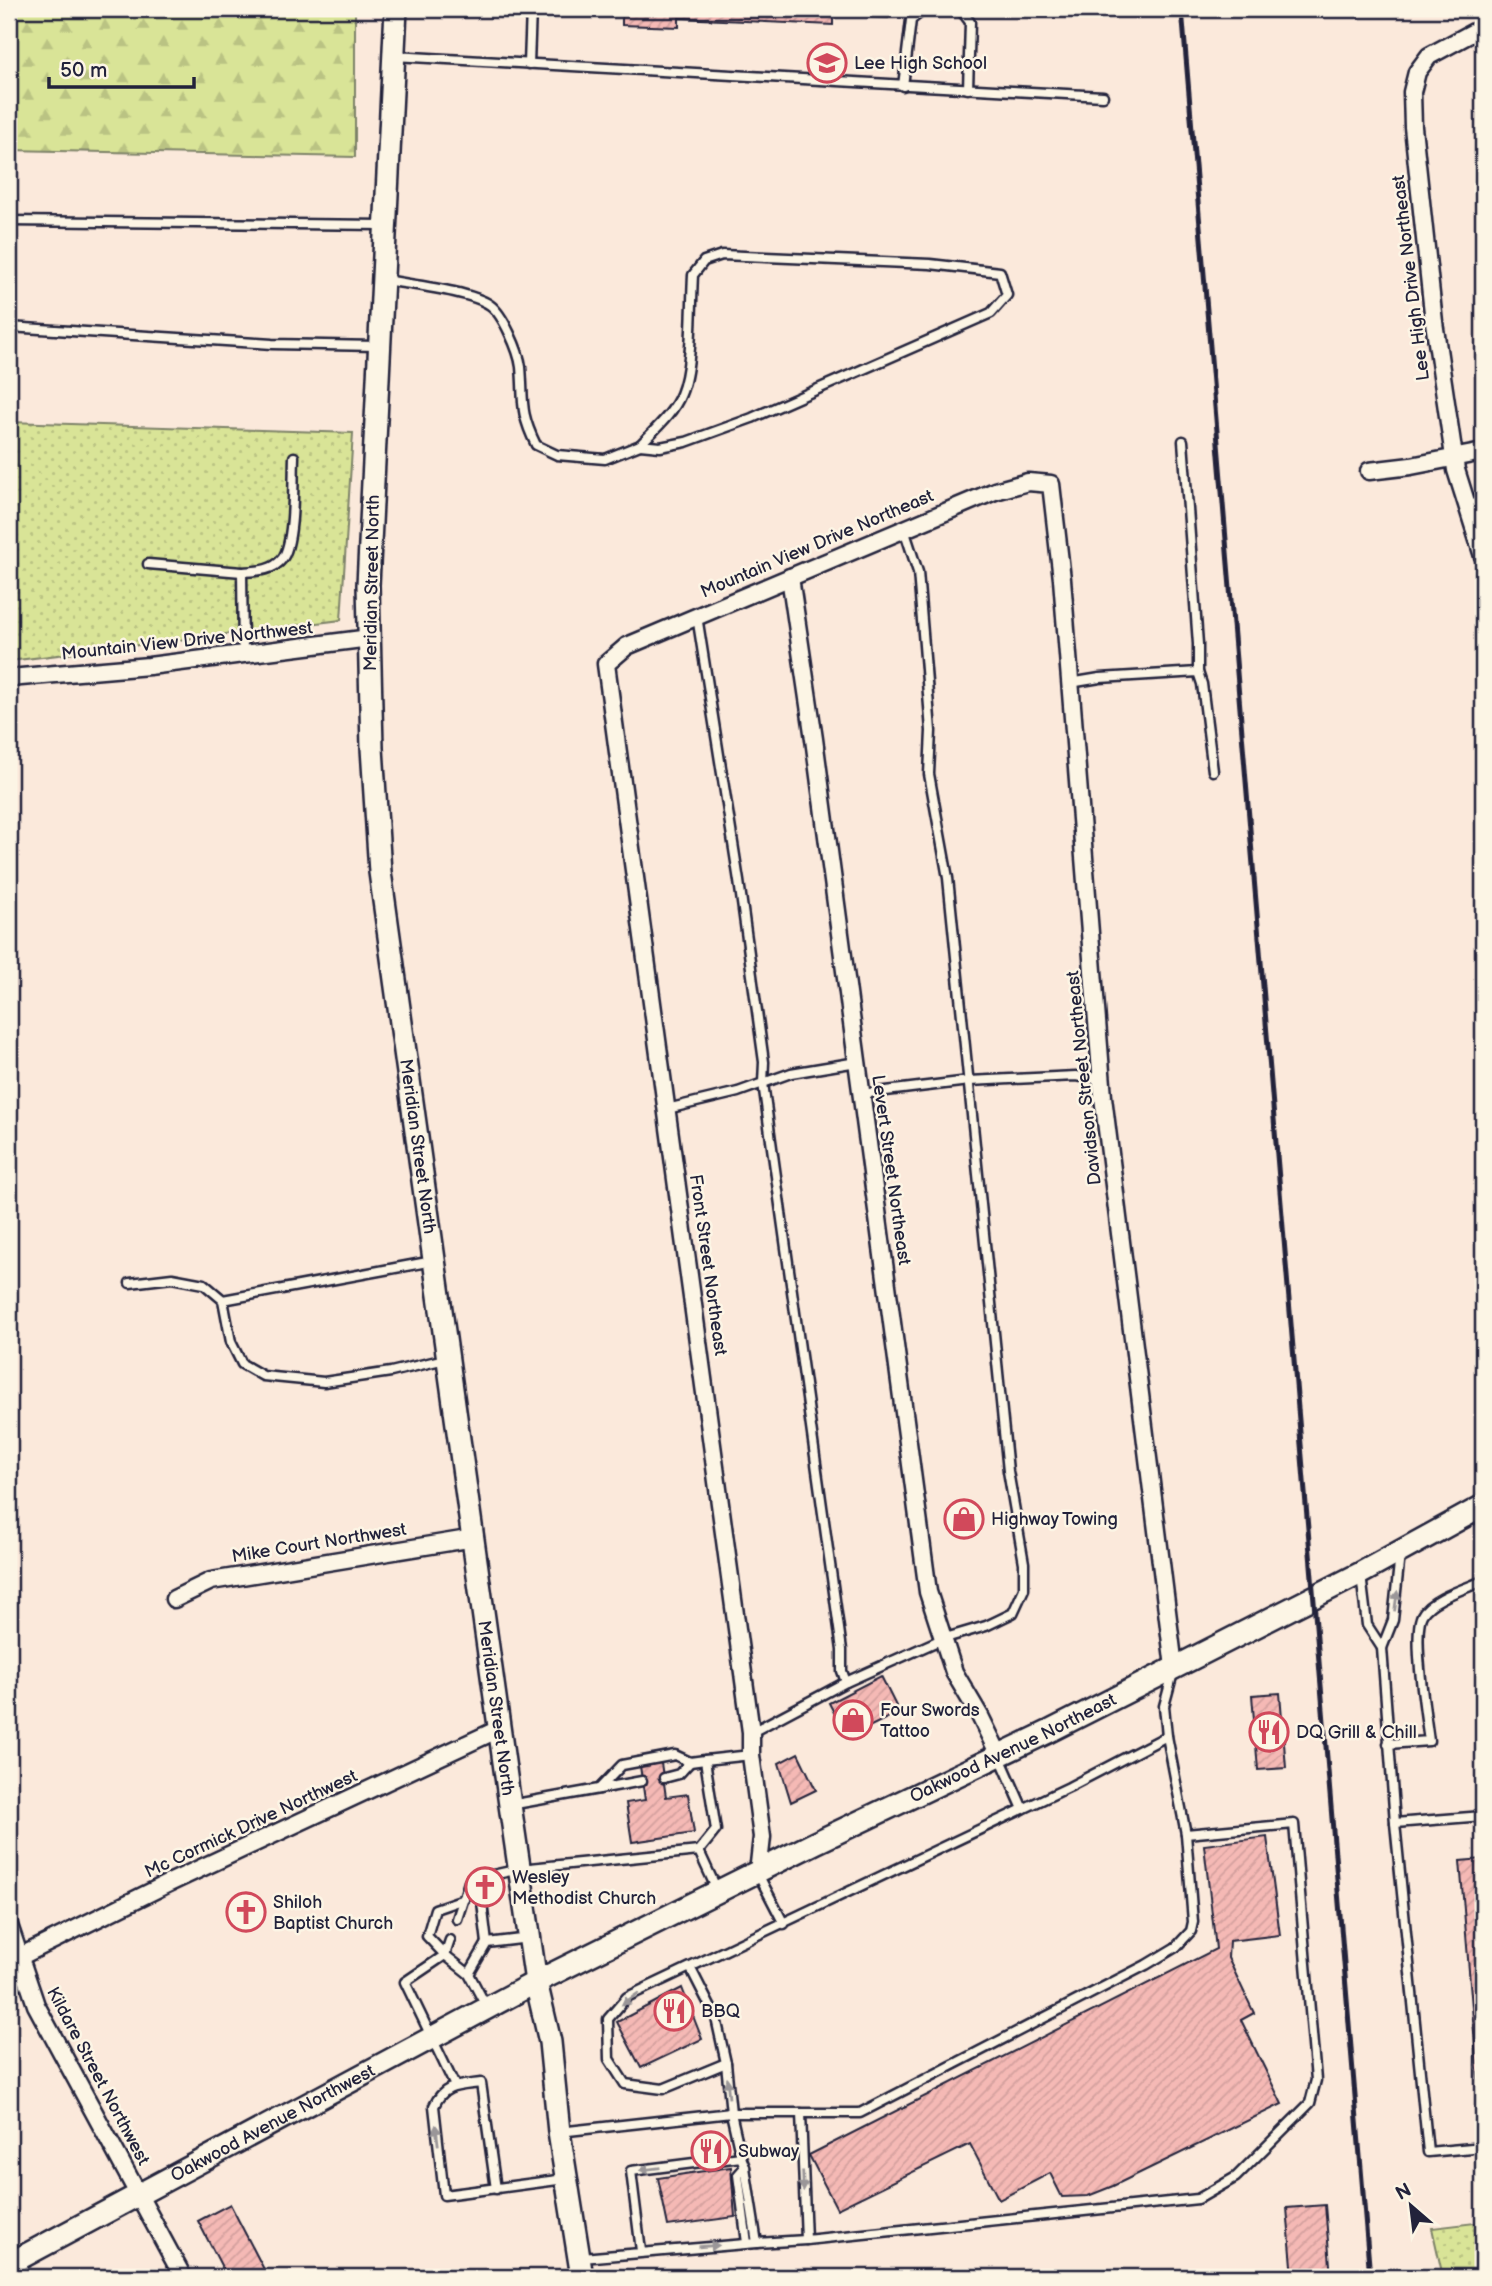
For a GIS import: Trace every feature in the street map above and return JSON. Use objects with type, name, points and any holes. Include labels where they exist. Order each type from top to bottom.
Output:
[{"type":"street","name":"Meridian Street North","points":[[396,9],[368,585],[372,748],[380,872],[510,1805],[536,1982],[550,2042],[559,2132],[580,2268]]},
{"type":"street","name":"Lee High Drive Northeast","points":[[1483,27],[1429,56],[1417,72],[1412,92],[1413,127],[1434,322],[1455,458],[1483,556]]},
{"type":"street","points":[[1369,471],[1483,452]]},
{"type":"street","name":"Mountain View Drive Northeast","points":[[606,664],[626,646],[995,491],[1028,482],[1051,484]]},
{"type":"street","name":"Davidson Street Northeast","points":[[1051,484],[1062,579],[1102,1080],[1174,1667]]},
{"type":"street","name":"Levert Street Northeast","points":[[789,577],[814,739],[929,1592],[954,1672],[999,1755]]},
{"type":"street","name":"Mountain View Drive Northwest","points":[[9,678],[149,666],[370,638]]},
{"type":"street","name":"Front Street Northeast","points":[[606,664],[751,1732],[751,1755],[762,1838],[758,1873]]},
{"type":"street","name":"Oakwood Avenue Northeast","points":[[536,1982],[999,1755],[1361,1573],[1483,1506]]},
{"type":"street","name":"Mike Court Northwest","points":[[174,1599],[211,1581],[474,1538]]},
{"type":"street","name":"Mc Cormick Drive Northwest","points":[[19,1956],[500,1728]]},
{"type":"street","name":"Kildare Street Northwest","points":[[9,1926],[36,2005],[183,2277]]},
{"type":"street","name":"Oakwood Avenue Northwest","points":[[9,2264],[536,1982]]},
{"type":"lane","points":[[529,64],[531,9]]},
{"type":"lane","points":[[903,86],[911,20],[925,9]]},
{"type":"lane","points":[[960,9],[970,22],[968,89]]},
{"type":"lane","points":[[394,55],[1103,96]]},
{"type":"lane","points":[[9,221],[385,225]]},
{"type":"lane","points":[[383,279],[460,293],[491,305],[515,345],[520,364],[522,412],[536,444],[557,455],[605,459],[640,445],[670,414],[681,395],[687,376],[693,275],[704,261],[722,255],[930,264],[1000,272],[1007,295],[991,313],[752,418],[686,442],[660,447],[640,445]]},
{"type":"lane","points":[[9,327],[272,344],[380,346]]},
{"type":"lane","points":[[1183,441],[1198,672],[1202,684],[1213,771]]},
{"type":"lane","points":[[148,564],[242,572],[265,570],[282,560],[290,546],[294,457]]},
{"type":"lane","points":[[751,1732],[846,1682],[942,1639],[986,1626],[1013,1613],[1024,1589],[1024,1563],[1008,1471],[948,878],[929,774],[931,731],[918,572],[904,529]]},
{"type":"lane","points":[[242,572],[243,655]]},
{"type":"lane","points":[[697,616],[739,881],[764,1062],[763,1083],[842,1650],[842,1671],[846,1682]]},
{"type":"lane","points":[[1070,683],[1100,678],[1198,672]]},
{"type":"lane","points":[[667,1109],[738,1092],[791,1073],[857,1062]]},
{"type":"lane","points":[[861,1094],[969,1081],[1076,1076],[1102,1080]]},
{"type":"lane","points":[[223,1300],[433,1261]]},
{"type":"lane","points":[[130,1283],[172,1279],[204,1284],[223,1300],[231,1342],[243,1364],[263,1376],[324,1382],[391,1372],[448,1359]]},
{"type":"lane","points":[[1400,1552],[1393,1620],[1382,1648],[1395,1823],[1428,2152],[1483,2147]]},
{"type":"lane","points":[[1361,1573],[1367,1625],[1382,1648]]},
{"type":"lane","points":[[1388,1744],[1429,1741],[1418,1635],[1422,1615],[1434,1603],[1483,1581]]},
{"type":"lane","points":[[559,2132],[731,2113],[860,2113],[1112,1984],[1176,1947],[1191,1931],[1193,1922],[1186,1834],[1167,1736],[1164,1706],[1174,1667]]},
{"type":"lane","points":[[726,2063],[663,2089],[625,2084],[609,2059],[608,2019],[627,1997],[691,1969],[1115,1765],[1167,1736]]},
{"type":"lane","points":[[599,1789],[622,1765],[675,1755],[690,1762],[751,1755]]},
{"type":"lane","points":[[999,1755],[1023,1809]]},
{"type":"lane","points":[[457,1919],[470,1882],[478,1878],[520,1869],[699,1851],[716,1830],[705,1760]]},
{"type":"lane","points":[[664,1778],[680,1774],[690,1762]]},
{"type":"lane","points":[[510,1805],[642,1781]]},
{"type":"lane","points":[[1395,1823],[1483,1815]]},
{"type":"lane","points":[[580,2268],[641,2252],[806,2240],[1198,2199],[1236,2177],[1310,2103],[1316,2080],[1294,1824],[1186,1834]]},
{"type":"lane","points":[[699,1851],[719,1892]]},
{"type":"lane","points":[[758,1873],[783,1924]]},
{"type":"lane","points":[[469,1974],[487,1943],[478,1878]]},
{"type":"lane","points":[[464,1899],[435,1909],[427,1936],[469,1974],[487,2009]]},
{"type":"lane","points":[[487,1943],[530,1938]]},
{"type":"lane","points":[[450,1940],[445,1955],[405,1982],[455,2086]]},
{"type":"lane","points":[[691,1969],[716,2018],[726,2063],[731,2113],[745,2167],[757,2243]]},
{"type":"lane","points":[[496,2189],[481,2083],[455,2086],[439,2095],[434,2106],[444,2195],[496,2189],[567,2179]]},
{"type":"lane","points":[[801,2113],[806,2240]]},
{"type":"lane","points":[[641,2252],[631,2171],[741,2157]]},
{"type":"lane","points":[[745,2167],[738,2175],[747,2243]]},
{"type":"green space","points":[[9,9],[355,9],[355,157],[9,150]]},
{"type":"green space","points":[[9,422],[353,433],[341,620],[9,661]]},
{"type":"green space","points":[[1483,2222],[1483,2277],[1443,2277],[1432,2228]]},
{"type":"building","points":[[574,9],[833,9],[833,25],[679,18],[679,27],[622,25],[622,14],[574,12]]},
{"type":"building","points":[[869,9],[888,9],[888,18],[869,17]]},
{"type":"building","points":[[881,1676],[899,1712],[847,1738],[829,1703]]},
{"type":"building","name":"DQ Grill & Chill","points":[[1280,1693],[1286,1768],[1258,1770],[1252,1695]]},
{"type":"building","points":[[798,1753],[816,1790],[791,1802],[779,1763]]},
{"type":"building","points":[[661,1763],[666,1797],[688,1794],[694,1833],[632,1842],[626,1803],[645,1800],[640,1766]]},
{"type":"building","points":[[1267,1837],[1280,1935],[1229,1941],[1228,1958],[1254,2013],[1241,2020],[1282,2104],[1088,2196],[1062,2197],[1050,2173],[999,2200],[970,2144],[837,2209],[809,2155],[1216,1949],[1204,1845]]},
{"type":"building","points":[[1483,1859],[1483,2104],[1480,2105],[1460,1861]]},
{"type":"building","points":[[682,1988],[702,2039],[641,2068],[617,2022]]},
{"type":"building","points":[[731,2167],[735,2217],[668,2226],[658,2178]]},
{"type":"building","points":[[230,2204],[268,2277],[227,2277],[198,2221]]},
{"type":"building","points":[[1325,2205],[1331,2277],[1293,2277],[1287,2208]]},
{"type":"railway","points":[[1182,9],[1370,2277]]},
{"type":"place","name":"Lee High School","points":[[827,63]]},
{"type":"place","name":"Highway Towing","points":[[964,1519]]},
{"type":"place","name":"Four Swords Tattoo","points":[[853,1720]]},
{"type":"place","name":"DQ Grill & Chill","points":[[1269,1732]]},
{"type":"place","name":"Wesley Methodist Church","points":[[485,1887]]},
{"type":"place","name":"Shiloh Baptist Church","points":[[246,1912]]},
{"type":"place","name":"BBQ","points":[[674,2011]]},
{"type":"place","name":"Subway","points":[[711,2151]]}]
